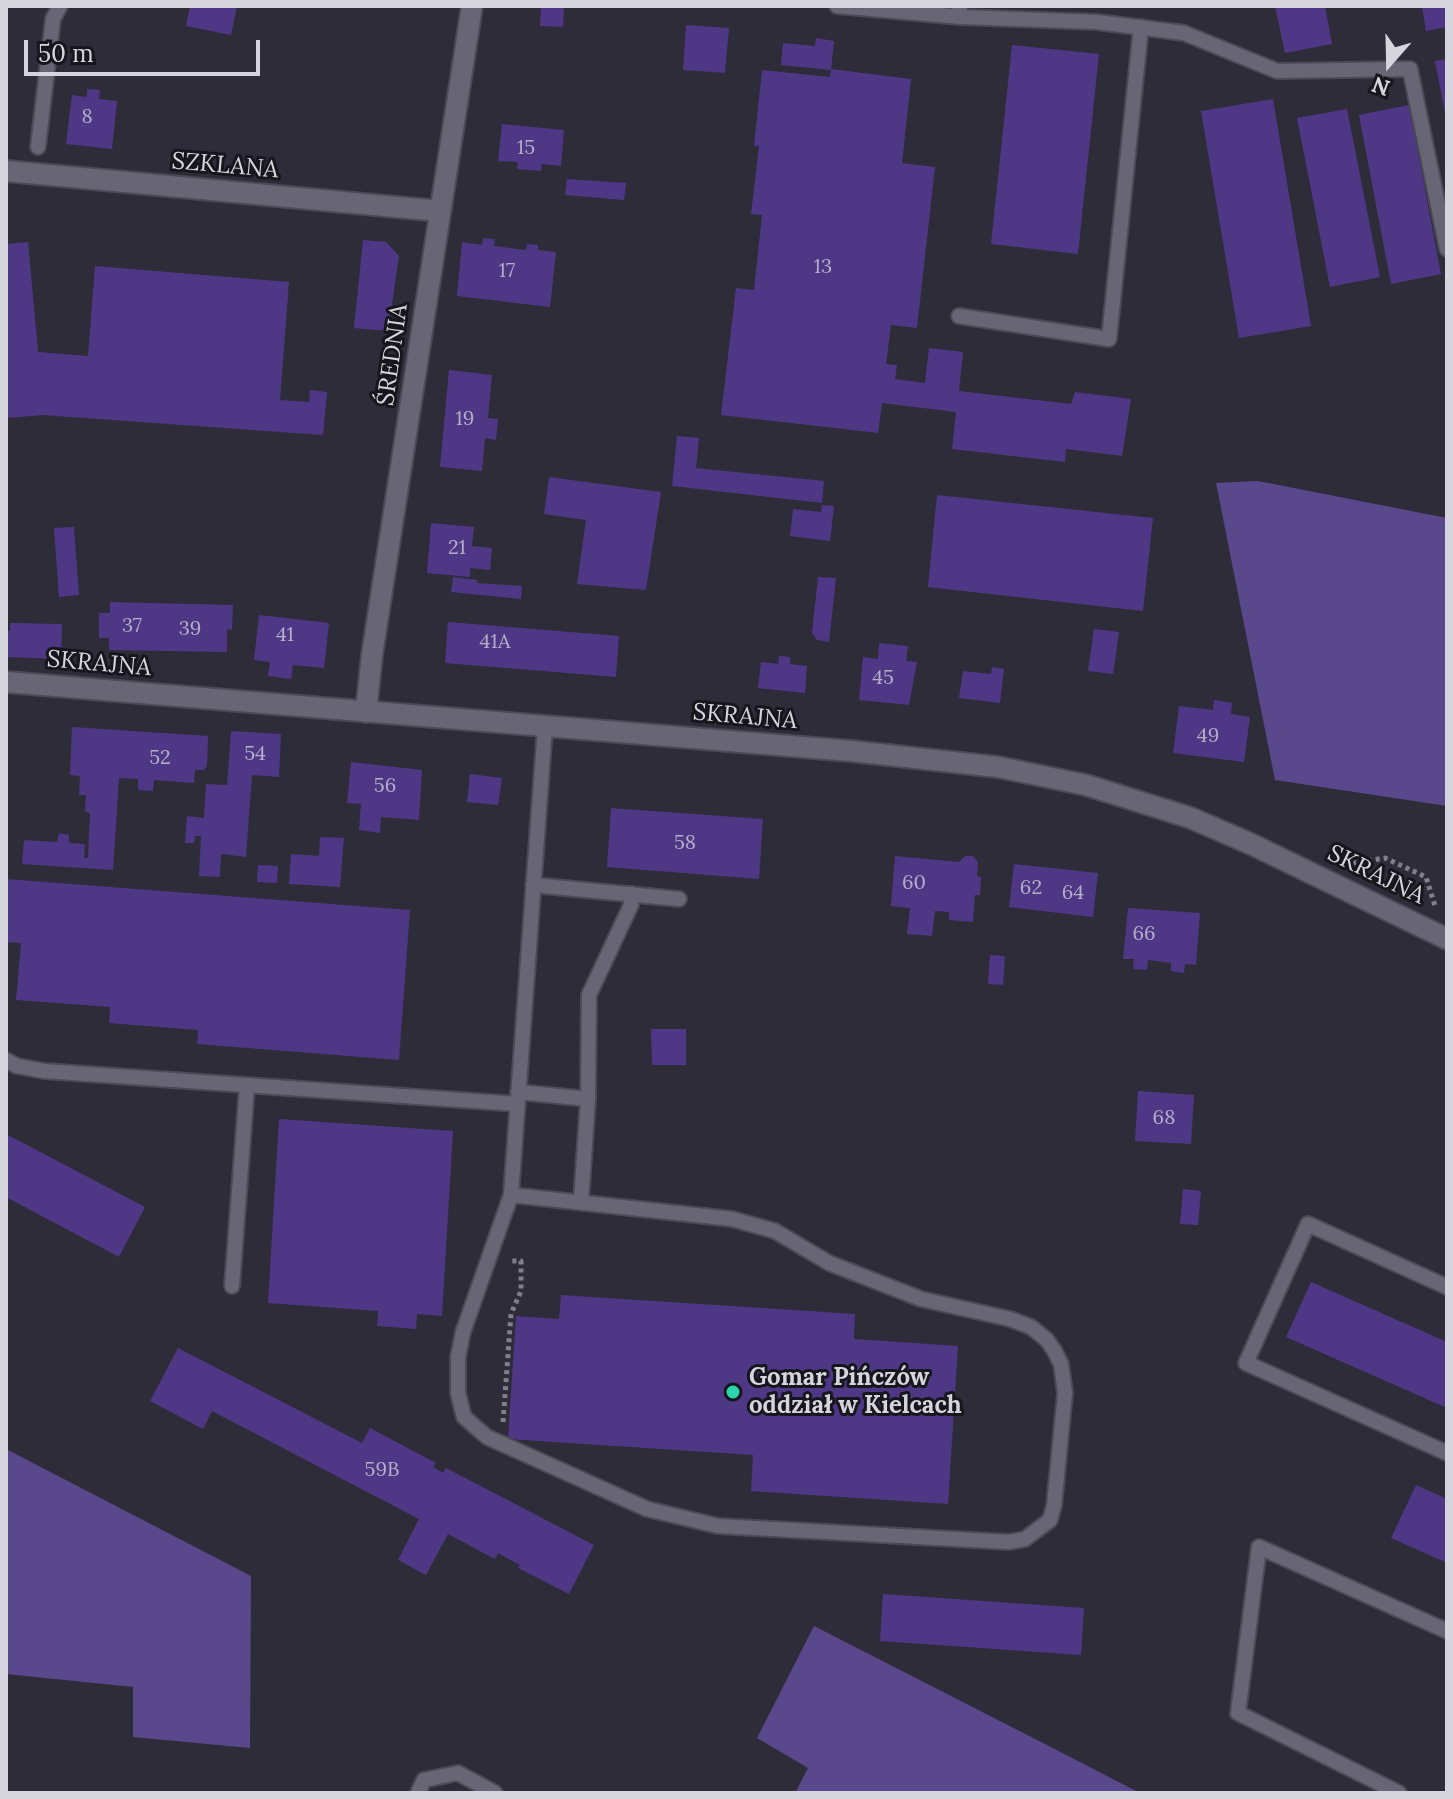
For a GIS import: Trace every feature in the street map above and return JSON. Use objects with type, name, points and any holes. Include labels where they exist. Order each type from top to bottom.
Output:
[{"type":"street","name":"ŚREDNIA","points":[[366,712],[372,655],[472,6]]},
{"type":"street","name":"SZKLANA","points":[[6,171],[440,211]]},
{"type":"street","name":"SKRAJNA","points":[[6,682],[908,757],[1046,776],[1122,795],[1191,818],[1447,939]]},
{"type":"lane","points":[[38,147],[53,19],[60,6]]},
{"type":"lane","points":[[837,6],[1097,22],[1184,33],[1277,71],[1410,69],[1447,249]]},
{"type":"lane","points":[[959,316],[1109,339],[1141,27]]},
{"type":"lane","points":[[511,1195],[732,1219],[775,1231],[829,1263],[921,1299],[1010,1319],[1031,1327],[1054,1350],[1061,1364],[1065,1393],[1050,1520],[1025,1539],[1009,1542],[718,1526],[647,1509],[502,1443],[472,1427],[464,1417],[458,1393],[458,1357],[467,1317],[511,1195],[545,727]]},
{"type":"lane","points":[[533,885],[679,899]]},
{"type":"lane","points":[[581,1202],[588,1099],[589,995],[631,905],[632,894]]},
{"type":"lane","points":[[6,1060],[30,1070],[247,1086],[588,1099]]},
{"type":"lane","points":[[232,1286],[247,1086]]},
{"type":"lane","points":[[1447,1287],[1308,1224],[1246,1363],[1447,1453]]},
{"type":"lane","points":[[1399,1793],[1238,1713],[1259,1547],[1447,1631]]},
{"type":"lane","points":[[418,1793],[424,1780],[458,1773],[495,1793]]},
{"type":"path","points":[[502,1443],[511,1314],[521,1291],[522,1269]]},
{"type":"shaded area","points":[[1258,481],[1447,518],[1447,806],[1275,780],[1216,483]]},
{"type":"shaded area","points":[[6,1449],[251,1576],[250,1748],[133,1737],[133,1687],[6,1674]]},
{"type":"shaded area","points":[[814,1626],[1140,1793],[795,1793],[808,1768],[757,1738]]},
{"type":"building","points":[[190,6],[237,6],[231,35],[186,26]]},
{"type":"building","points":[[541,6],[564,6],[563,27],[540,26]]},
{"type":"building","points":[[1275,6],[1325,6],[1332,44],[1285,53]]},
{"type":"building","points":[[1422,6],[1447,6],[1447,27],[1426,31]]},
{"type":"building","points":[[686,25],[729,28],[725,73],[683,70]]},
{"type":"building","points":[[816,38],[834,41],[831,70],[781,65],[783,43],[815,46]]},
{"type":"building","points":[[1012,45],[1099,54],[1078,254],[991,244]]},
{"type":"building","points":[[1447,59],[1447,118],[1446,118],[1435,61]]},
{"type":"building","points":[[831,69],[911,79],[902,163],[935,167],[917,328],[891,325],[886,364],[897,365],[895,379],[925,383],[929,348],[963,352],[959,391],[1071,404],[1075,392],[1131,399],[1122,456],[1066,449],[1065,462],[952,449],[956,412],[882,403],[878,433],[721,415],[736,288],[754,290],[762,215],[751,214],[759,146],[754,146],[762,70],[830,77]]},
{"type":"building","points":[[87,89],[100,90],[99,99],[117,101],[112,149],[66,144],[72,95],[87,97]]},
{"type":"building","points":[[1273,99],[1311,326],[1239,338],[1201,111]]},
{"type":"building","points":[[1409,105],[1441,274],[1391,284],[1359,115]]},
{"type":"building","points":[[1347,109],[1380,277],[1330,287],[1297,118]]},
{"type":"building","points":[[502,124],[564,130],[561,166],[542,164],[541,171],[517,169],[518,162],[498,161]]},
{"type":"building","points":[[567,179],[626,183],[624,200],[565,195]]},
{"type":"building","points":[[483,238],[495,239],[494,246],[526,250],[527,244],[538,245],[538,250],[556,252],[550,307],[457,296],[462,242],[482,245]]},
{"type":"building","points":[[363,240],[386,242],[399,256],[388,331],[354,328]]},
{"type":"building","points":[[28,242],[38,352],[88,356],[95,266],[289,282],[280,400],[309,402],[310,390],[327,392],[323,435],[43,415],[6,418],[6,244]]},
{"type":"building","points":[[449,370],[492,375],[488,418],[498,419],[496,440],[485,438],[482,471],[440,467]]},
{"type":"building","points":[[677,436],[699,438],[696,468],[824,481],[822,503],[672,486]]},
{"type":"building","points":[[549,477],[661,492],[646,590],[577,584],[586,520],[544,514]]},
{"type":"building","points":[[937,495],[1153,518],[1143,611],[928,587]]},
{"type":"building","points":[[822,505],[834,506],[830,541],[790,536],[793,509],[821,512]]},
{"type":"building","points":[[431,523],[474,527],[472,546],[492,548],[490,570],[470,568],[470,577],[427,573]]},
{"type":"building","points":[[74,527],[79,595],[59,597],[54,528]]},
{"type":"building","points":[[453,577],[477,580],[477,583],[522,586],[521,599],[451,592]]},
{"type":"building","points":[[818,577],[836,578],[829,642],[817,640],[812,633]]},
{"type":"building","points":[[110,602],[233,605],[232,630],[227,629],[227,652],[109,650],[109,638],[99,638],[99,613],[110,613]]},
{"type":"building","points":[[259,615],[329,623],[324,668],[293,665],[291,679],[268,676],[270,662],[254,660]]},
{"type":"building","points":[[448,622],[619,636],[616,677],[445,663]]},
{"type":"building","points":[[10,623],[62,624],[61,659],[6,657],[6,631],[10,631]]},
{"type":"building","points":[[1094,629],[1119,632],[1113,674],[1088,671]]},
{"type":"building","points":[[879,643],[908,646],[906,661],[917,662],[909,705],[859,700],[863,657],[878,659]]},
{"type":"building","points":[[779,656],[790,657],[790,664],[807,666],[805,693],[758,688],[761,662],[778,664]]},
{"type":"building","points":[[992,667],[1004,669],[1000,703],[959,698],[963,671],[991,674]]},
{"type":"building","points":[[1214,700],[1232,703],[1231,714],[1250,717],[1244,762],[1173,753],[1179,706],[1213,710]]},
{"type":"building","points":[[72,727],[208,736],[207,766],[204,770],[195,770],[194,783],[154,780],[153,791],[138,790],[138,779],[119,778],[113,870],[22,864],[24,840],[57,842],[59,833],[69,835],[69,843],[85,844],[84,858],[88,858],[90,813],[85,812],[86,795],[79,795],[80,776],[70,775]]},
{"type":"building","points":[[231,731],[281,734],[279,777],[252,775],[246,857],[221,854],[220,877],[199,876],[201,836],[195,836],[194,843],[185,843],[187,816],[204,818],[206,784],[227,785]]},
{"type":"building","points":[[351,762],[422,770],[419,820],[381,817],[380,833],[359,830],[361,804],[347,803]]},
{"type":"building","points":[[470,774],[502,778],[498,805],[467,802]]},
{"type":"building","points":[[611,808],[763,819],[759,879],[607,867]]},
{"type":"building","points":[[320,837],[344,838],[340,887],[289,884],[291,854],[319,856]]},
{"type":"building","points":[[895,856],[959,862],[965,856],[973,856],[978,862],[977,876],[981,877],[980,895],[975,895],[973,922],[949,920],[949,912],[935,911],[932,936],[907,934],[910,908],[891,906]]},
{"type":"building","points":[[1014,864],[1098,873],[1093,917],[1009,907]]},
{"type":"building","points":[[258,865],[278,866],[277,883],[257,882]]},
{"type":"building","points":[[6,879],[410,910],[399,1060],[197,1044],[198,1030],[109,1023],[110,1007],[16,1000],[21,943],[6,942]]},
{"type":"building","points":[[1128,908],[1200,913],[1196,965],[1185,964],[1184,973],[1171,971],[1171,963],[1148,960],[1147,970],[1133,969],[1134,959],[1123,959]]},
{"type":"building","points":[[990,955],[1005,956],[1003,985],[988,984]]},
{"type":"building","points":[[651,1029],[686,1029],[686,1065],[652,1065]]},
{"type":"building","points":[[1138,1091],[1194,1095],[1191,1144],[1135,1141]]},
{"type":"building","points":[[279,1119],[453,1131],[442,1316],[417,1314],[416,1329],[377,1326],[378,1311],[268,1303]]},
{"type":"building","points":[[6,1134],[145,1207],[119,1257],[6,1197]]},
{"type":"building","points":[[1183,1189],[1201,1191],[1198,1225],[1180,1224]]},
{"type":"building","points":[[1311,1282],[1447,1342],[1447,1408],[1286,1337]]},
{"type":"building","name":"Gomar Pińczów oddział w Kielcach","points":[[561,1295],[855,1314],[854,1339],[958,1346],[948,1504],[751,1491],[753,1455],[508,1439],[516,1316],[559,1319]]},
{"type":"building","points":[[178,1348],[362,1443],[370,1428],[436,1463],[433,1467],[443,1473],[446,1468],[594,1545],[569,1594],[518,1568],[520,1565],[498,1553],[495,1559],[448,1534],[426,1575],[398,1560],[419,1519],[212,1411],[203,1429],[150,1401]]},
{"type":"building","points":[[1416,1485],[1447,1499],[1447,1563],[1391,1538]]},
{"type":"building","points":[[883,1594],[1084,1608],[1081,1655],[880,1641]]},
{"type":"place","name":"Gomar Pińczów oddział w Kielcach","points":[[733,1392]]}]
